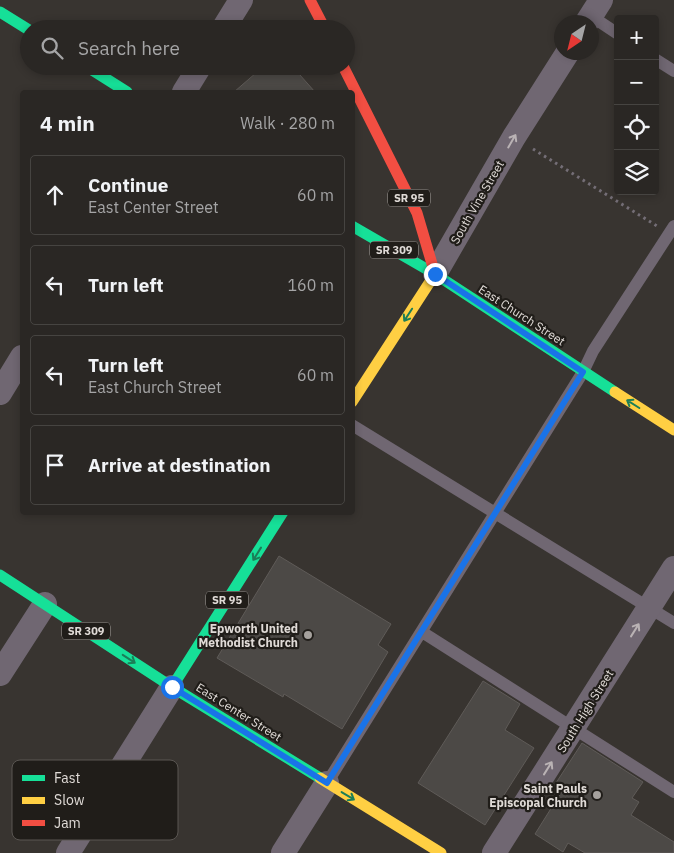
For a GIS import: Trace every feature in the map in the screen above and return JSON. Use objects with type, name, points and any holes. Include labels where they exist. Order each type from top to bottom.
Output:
[{"type":"main road","points":[[310,0],[320,20]]},
{"type":"main road","points":[[0,12],[20,24]]},
{"type":"main road","points":[[100,75],[124,90]]},
{"type":"main road","name":"SR 95","points":[[348,75],[417,213],[435,274]]},
{"type":"main road","name":"East Church Street","points":[[355,228],[435,274],[674,430]]},
{"type":"main road","name":"South Vine Street","points":[[355,397],[435,274]]},
{"type":"main road","name":"SR 95","points":[[172,687],[281,515]]},
{"type":"main road","name":"East Center Street","points":[[0,576],[172,687],[441,853]]},
{"type":"street","points":[[229,20],[241,0]]},
{"type":"street","name":"South Vine Street","points":[[435,274],[514,137],[563,60]]},
{"type":"street","points":[[185,90],[194,75]]},
{"type":"street","points":[[0,393],[20,360]]},
{"type":"street","name":"South High Street","points":[[494,853],[674,568]]},
{"type":"street","points":[[0,674],[45,604]]},
{"type":"street","points":[[126,760],[172,687]]},
{"type":"street","points":[[282,853],[327,783]]},
{"type":"street","points":[[68,853],[76,840]]},
{"type":"lane","points":[[593,13],[614,31]]},
{"type":"lane","points":[[658,60],[674,71]]},
{"type":"lane","points":[[327,783],[583,372],[593,351],[671,230]]},
{"type":"lane","points":[[355,427],[674,623]]},
{"type":"lane","points":[[422,632],[674,792]]},
{"type":"path","points":[[514,137],[671,230]]},
{"type":"building","points":[[254,75],[300,75],[313,90],[236,90]]},
{"type":"building","name":"Epworth United Methodist Church","points":[[279,556],[391,624],[378,645],[388,652],[342,729],[284,694],[283,697],[217,658]]},
{"type":"building","points":[[483,681],[520,704],[505,730],[534,748],[485,825],[418,783]]},
{"type":"building","name":"Saint Pauls Episcopal Church","points":[[582,743],[643,782],[632,798],[639,802],[631,815],[674,842],[674,853],[585,853],[568,843],[563,852],[535,834],[562,791],[554,786]]},
{"type":"traffic: fast","points":[[0,12],[20,24]]},
{"type":"traffic: fast","points":[[100,75],[124,90]]},
{"type":"traffic: fast","points":[[355,228],[435,274],[615,392]]},
{"type":"traffic: fast","points":[[172,687],[281,515]]},
{"type":"traffic: fast","points":[[0,575],[172,687],[320,778]]},
{"type":"traffic: slow","points":[[355,397],[435,274]]},
{"type":"traffic: slow","points":[[615,392],[674,430]]},
{"type":"traffic: slow","points":[[320,778],[441,853]]},
{"type":"traffic: jam","points":[[310,0],[320,20]]},
{"type":"traffic: jam","points":[[348,75],[417,213],[435,274]]},
{"type":"place","name":"Epworth United Methodist Church","points":[[308,635]]},
{"type":"place","name":"Saint Pauls Episcopal Church","points":[[597,795]]},
{"type":"route","points":[[172,687],[327,783],[583,372],[435,274]]}]
